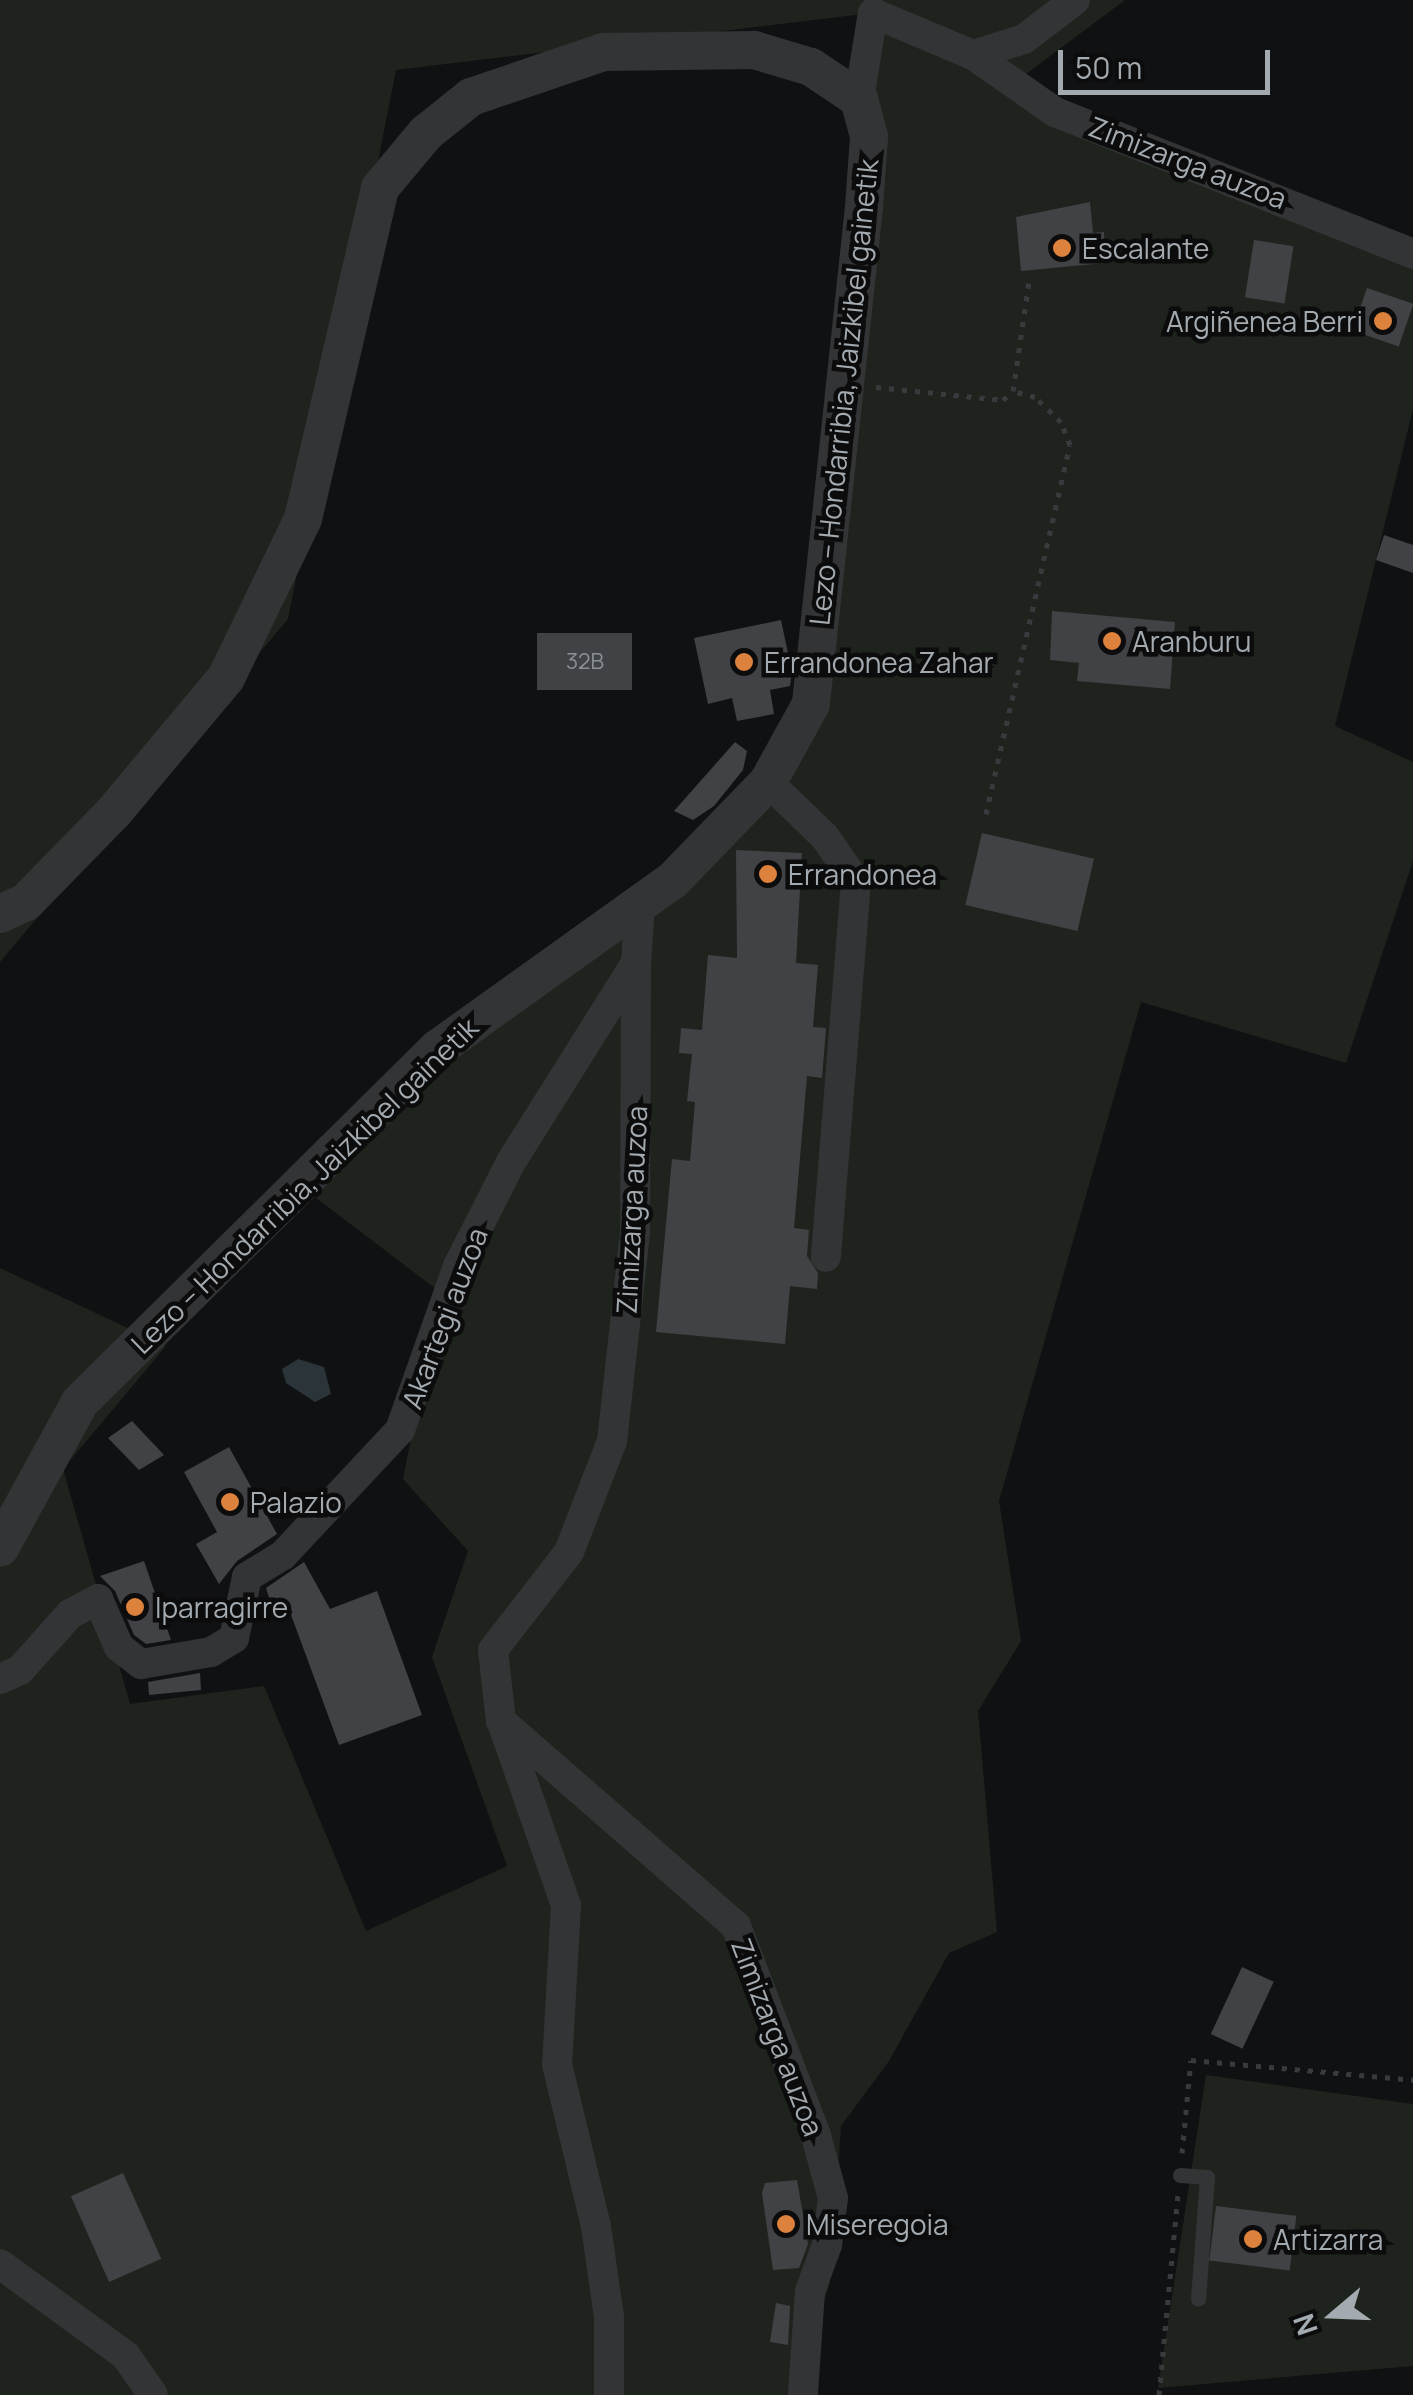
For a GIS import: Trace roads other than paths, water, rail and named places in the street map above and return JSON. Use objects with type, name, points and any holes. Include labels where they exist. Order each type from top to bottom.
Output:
[{"type":"street","points":[[973,55],[1024,39],[1074,0]]},
{"type":"street","name":"Zimizarga auzoa","points":[[858,99],[870,6],[973,55],[1055,112],[1413,254]]},
{"type":"street","points":[[0,914],[26,902],[114,813],[226,678],[303,520],[380,188],[426,134],[472,97],[603,52],[754,50],[811,67],[858,99]]},
{"type":"street","name":"Lezo – Hondarribia, Jaizkibel gainetik","points":[[0,1548],[80,1402],[438,1048],[512,989],[640,906],[768,782],[811,704],[869,137],[858,99]]},
{"type":"street","points":[[768,782],[825,837],[856,882],[826,1257]]},
{"type":"street","name":"Akartegi auzoa","points":[[0,1679],[20,1670],[70,1614],[98,1600],[119,1647],[141,1664],[211,1652],[234,1638],[247,1577],[284,1555],[400,1430],[458,1266],[511,1162],[636,963],[640,906]]},
{"type":"street","name":"Zimizarga auzoa","points":[[609,2395],[609,2317],[596,2226],[556,2064],[566,1905],[501,1721],[493,1650],[569,1552],[612,1441],[635,1233],[636,963]]},
{"type":"street","name":"Zimizarga auzoa","points":[[501,1721],[736,1926],[816,2136],[833,2198],[826,2245],[810,2290],[802,2395]]},
{"type":"street","points":[[0,2264],[126,2356],[153,2395]]},
{"type":"lane","points":[[1180,2175],[1208,2177],[1198,2299]]},
{"type":"place","name":"Escalante","points":[[1062,248]]},
{"type":"place","name":"Argiñenea Berri","points":[[1383,321]]},
{"type":"place","name":"Aranburu","points":[[1112,641]]},
{"type":"place","name":"Errandonea Zahar","points":[[744,662]]},
{"type":"place","name":"Errandonea","points":[[768,874]]},
{"type":"place","name":"Palazio","points":[[230,1502]]},
{"type":"place","name":"Iparragirre","points":[[135,1607]]},
{"type":"place","name":"Miseregoia","points":[[786,2224]]},
{"type":"place","name":"Artizarra","points":[[1253,2239]]}]
